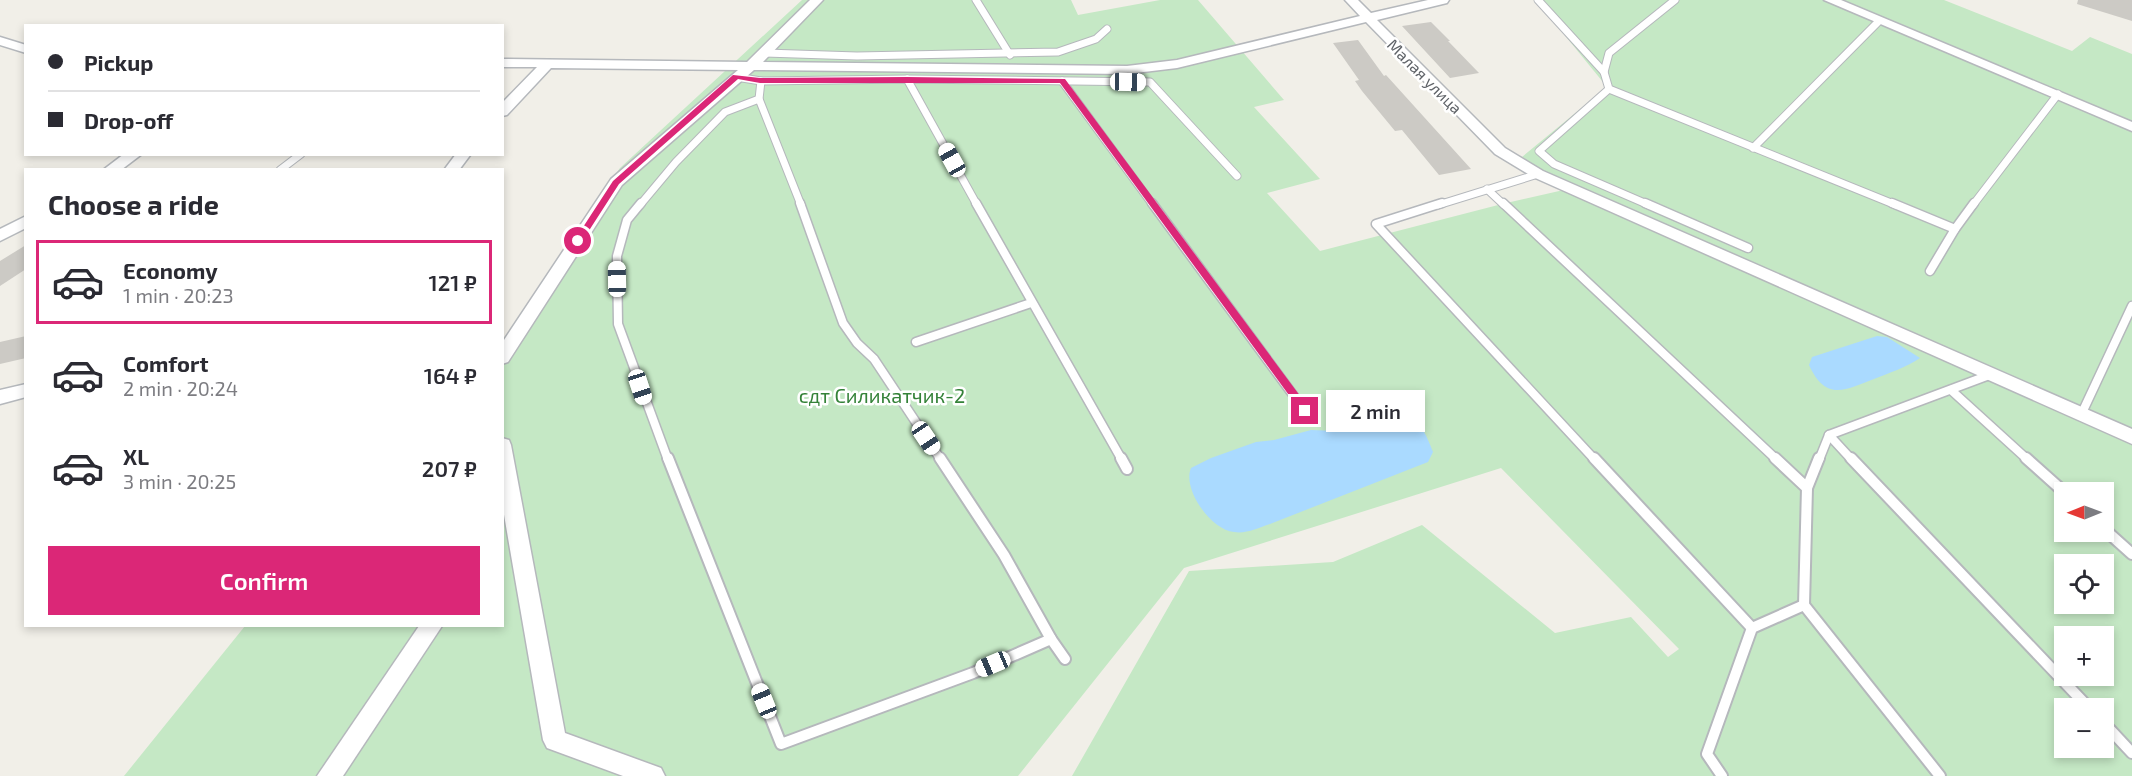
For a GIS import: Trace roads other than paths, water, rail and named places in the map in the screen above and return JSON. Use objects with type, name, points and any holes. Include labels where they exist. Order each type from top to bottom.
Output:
[{"type":"street","points":[[504,355],[616,182],[765,53],[817,0]]},
{"type":"street","name":"Малая улица","points":[[1351,0],[1366,18],[1500,151],[1538,174],[2132,437]]},
{"type":"street","points":[[504,63],[1127,70],[1177,64],[1443,0]]},
{"type":"street","points":[[1830,0],[2132,127]]},
{"type":"street","points":[[0,41],[20,47]]},
{"type":"street","points":[[0,53],[20,47]]},
{"type":"street","points":[[504,110],[546,64]]},
{"type":"street","points":[[113,168],[132,156]]},
{"type":"street","points":[[453,168],[462,156]]},
{"type":"street","points":[[0,236],[24,222]]},
{"type":"street","points":[[0,397],[24,391]]},
{"type":"street","points":[[504,467],[508,512],[555,740],[653,776]]},
{"type":"street","points":[[329,776],[430,627]]},
{"type":"lane","points":[[976,0],[1010,55]]},
{"type":"lane","points":[[1538,0],[1604,72],[1609,89]]},
{"type":"lane","points":[[1604,72],[1609,53],[1675,0]]},
{"type":"lane","points":[[1753,148],[1879,21]]},
{"type":"lane","points":[[765,53],[857,56],[1010,55],[1058,52],[1096,39],[1107,29]]},
{"type":"lane","points":[[736,77],[760,81],[907,79],[1150,82],[1237,176]]},
{"type":"lane","points":[[907,79],[1031,303],[1127,469]]},
{"type":"lane","points":[[760,81],[759,99],[788,170],[843,323],[857,343],[874,359],[1005,555],[1051,639],[1065,659]]},
{"type":"lane","points":[[1062,81],[1305,411]]},
{"type":"lane","points":[[1609,89],[1955,230]]},
{"type":"lane","points":[[1609,89],[1539,151],[1542,156],[1554,164],[1748,249]]},
{"type":"lane","points":[[1930,271],[1955,230],[2058,94]]},
{"type":"lane","points":[[759,99],[725,112],[676,162],[627,220],[617,256],[618,324],[646,403],[781,744],[973,673],[1051,639]]},
{"type":"lane","points":[[283,168],[298,156]]},
{"type":"lane","points":[[1538,174],[1376,224],[1752,628]]},
{"type":"lane","points":[[1487,189],[1807,488]]},
{"type":"lane","points":[[916,342],[1031,303]]},
{"type":"lane","points":[[2081,415],[2132,306]]},
{"type":"lane","points":[[1940,776],[1804,605],[1807,488],[1829,435],[1992,374]]},
{"type":"lane","points":[[1952,390],[2054,483]]},
{"type":"lane","points":[[1829,435],[2080,698]]},
{"type":"lane","points":[[2114,538],[2132,554]]},
{"type":"lane","points":[[1722,776],[1707,754],[1752,628],[1804,605]]},
{"type":"lane","points":[[2114,734],[2132,753]]},
{"type":"water","points":[[1877,336],[1887,337],[1920,358],[1904,367],[1845,389],[1829,389],[1815,377],[1809,365],[1812,357]]},
{"type":"water","points":[[1403,409],[1418,421],[1428,440],[1433,452],[1428,462],[1270,524],[1243,532],[1225,530],[1200,507],[1191,487],[1189,477],[1191,468],[1211,458],[1256,442],[1274,440],[1311,430],[1347,429],[1366,418]]},
{"type":"park label","name":"сдт Силикатчик-2","points":[[882,395]]}]
